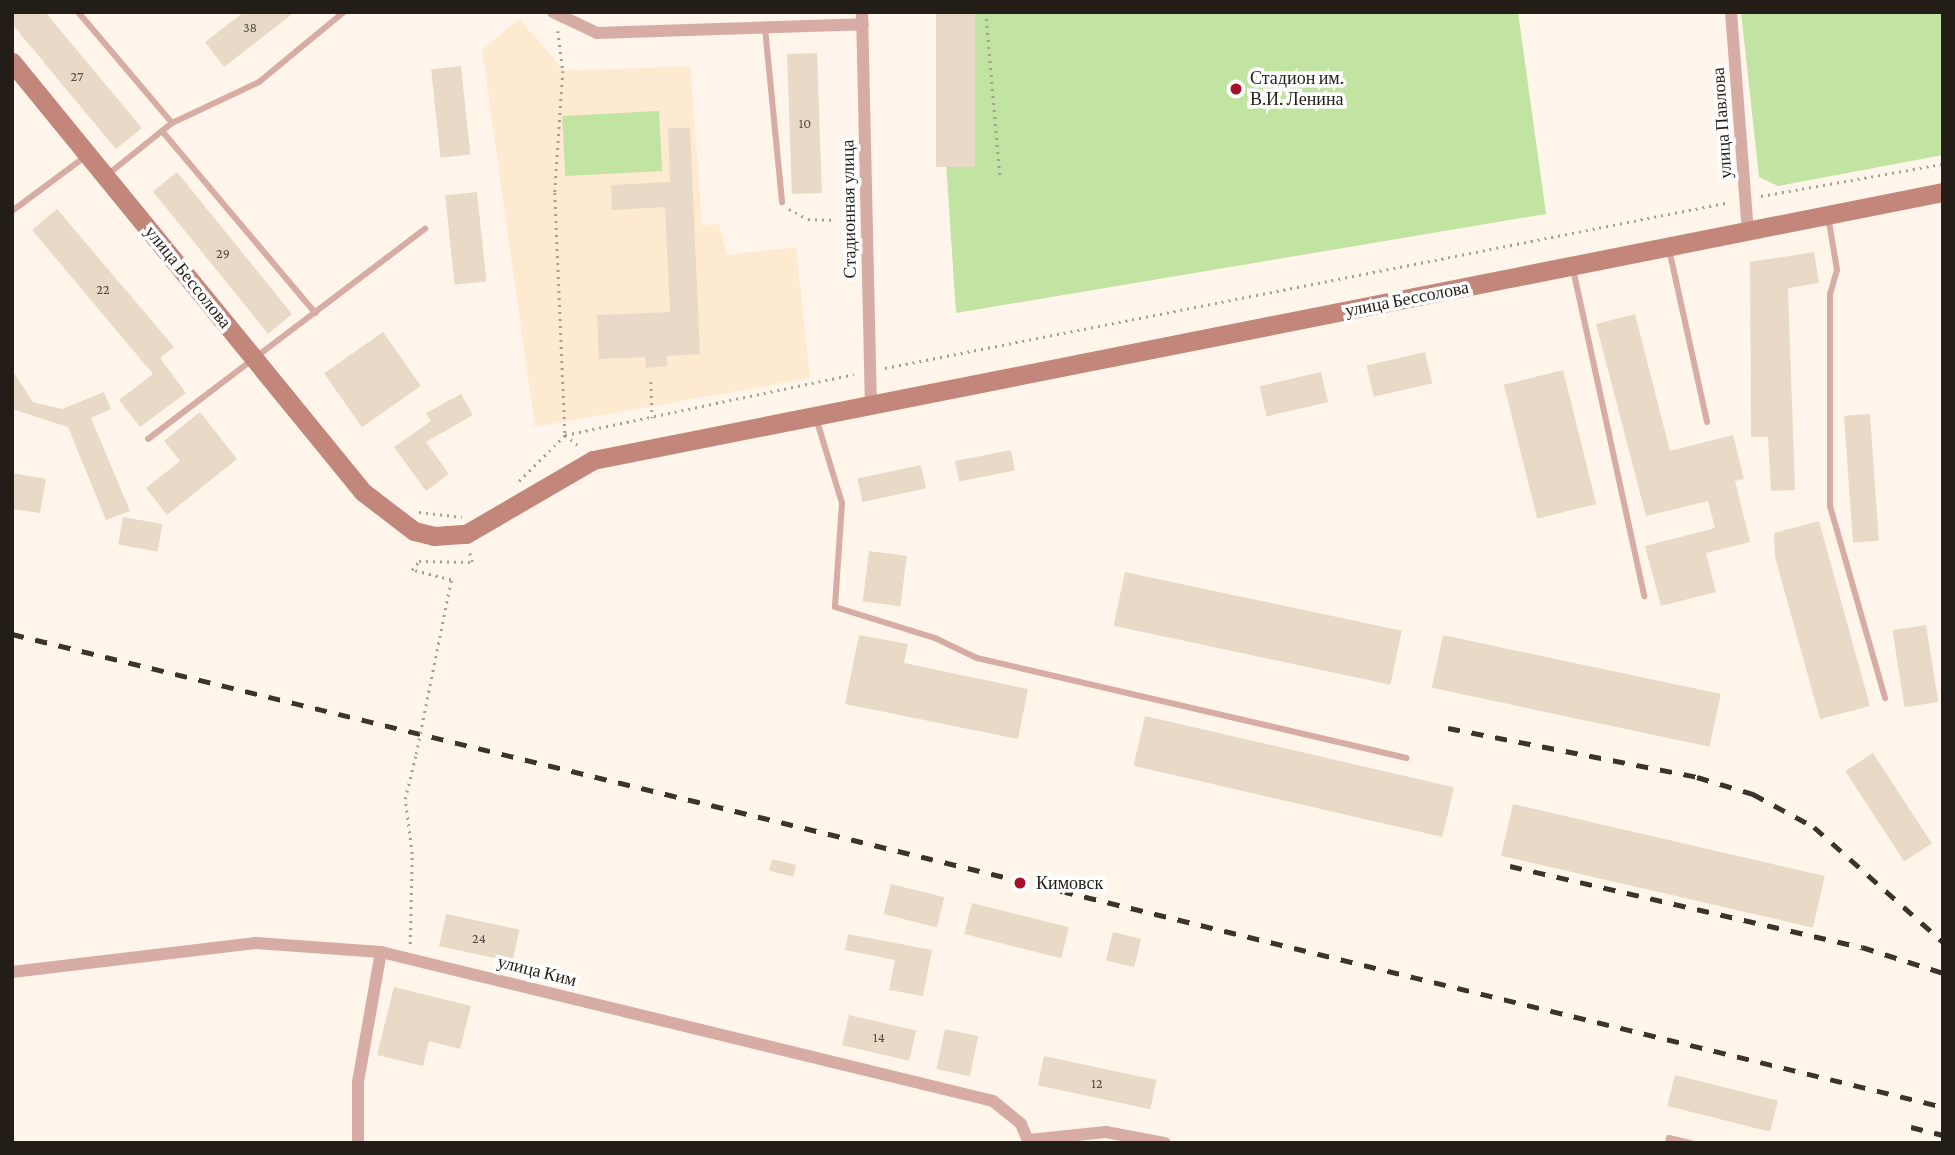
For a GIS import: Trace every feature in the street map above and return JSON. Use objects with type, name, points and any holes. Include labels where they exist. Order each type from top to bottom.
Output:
[{"type":"main road","name":"улица Бессолова","points":[[12,62],[363,492],[414,531],[466,534],[593,460],[1943,192]]},
{"type":"street","name":"улица Павлова","points":[[1731,12],[1748,232]]},
{"type":"street","points":[[555,15],[597,33],[765,28],[862,18]]},
{"type":"street","name":"Стадионная улица","points":[[862,18],[871,405]]},
{"type":"street","name":"улица Ким","points":[[12,972],[256,943],[381,951],[993,1101],[1011,1113],[1029,1141]]},
{"type":"street","points":[[358,1143],[358,1082],[381,951]]},
{"type":"street","points":[[1029,1141],[1106,1132],[1165,1143]]},
{"type":"lane","points":[[78,12],[172,123]]},
{"type":"lane","points":[[106,176],[172,123],[259,82],[344,12]]},
{"type":"lane","points":[[765,28],[782,202]]},
{"type":"lane","points":[[162,131],[315,313]]},
{"type":"lane","points":[[12,211],[87,155]]},
{"type":"lane","points":[[1828,215],[1837,270],[1830,294],[1830,506],[1885,698]]},
{"type":"lane","points":[[148,439],[425,229]]},
{"type":"lane","points":[[1669,247],[1707,422]]},
{"type":"lane","points":[[1573,266],[1644,596]]},
{"type":"lane","points":[[816,416],[842,503],[835,607],[935,638],[977,657],[1407,758]]},
{"type":"lane","points":[[1668,1143],[1669,1138],[1690,1143]]},
{"type":"path","points":[[986,12],[1000,176]]},
{"type":"path","points":[[555,15],[563,71],[555,193],[565,435],[593,460]]},
{"type":"path","points":[[516,483],[565,435],[870,371],[1745,198],[1943,164]]},
{"type":"path","points":[[782,202],[808,219],[835,220]]},
{"type":"path","points":[[651,382],[652,418]]},
{"type":"path","points":[[412,508],[461,514],[470,510]]},
{"type":"path","points":[[406,957],[414,929],[405,799],[451,580],[412,570],[419,561],[472,562],[461,514]]},
{"type":"shaded area","points":[[519,19],[565,71],[690,66],[702,225],[719,224],[727,255],[796,247],[810,378],[535,427],[482,50]]},
{"type":"green space","name":"Стадион им. В.И. Ленина","points":[[936,12],[1518,12],[1546,214],[956,313]]},
{"type":"green space","points":[[1741,12],[1943,12],[1943,155],[1778,186],[1759,177]]},
{"type":"green space","points":[[659,111],[662,171],[565,176],[562,116]]},
{"type":"building","points":[[12,12],[45,12],[142,128],[116,149],[12,24]]},
{"type":"building","points":[[244,12],[295,12],[224,67],[205,42]]},
{"type":"building","points":[[936,12],[975,12],[975,167],[936,167]]},
{"type":"building","points":[[817,53],[822,193],[792,194],[787,54]]},
{"type":"building","points":[[461,66],[470,155],[440,158],[431,69]]},
{"type":"building","points":[[668,128],[690,128],[700,354],[667,356],[667,366],[646,368],[645,357],[599,359],[597,315],[670,312],[665,207],[612,210],[611,185],[670,182]]},
{"type":"building","points":[[177,172],[292,314],[268,334],[153,192]]},
{"type":"building","points":[[477,192],[486,282],[455,285],[445,195]]},
{"type":"building","points":[[57,209],[174,347],[160,358],[186,393],[140,427],[119,400],[153,374],[32,230]]},
{"type":"building","points":[[1814,252],[1819,283],[1788,288],[1795,490],[1771,491],[1768,437],[1751,437],[1750,262]]},
{"type":"building","points":[[1635,314],[1670,451],[1733,435],[1744,479],[1735,481],[1750,542],[1706,553],[1716,592],[1661,606],[1645,546],[1715,528],[1708,501],[1646,516],[1596,324]]},
{"type":"building","points":[[383,332],[421,386],[362,427],[324,373]]},
{"type":"building","points":[[1425,352],[1432,383],[1374,397],[1367,365]]},
{"type":"building","points":[[12,370],[33,402],[62,409],[104,392],[111,409],[91,418],[130,511],[106,520],[68,427],[12,409]]},
{"type":"building","points":[[1563,370],[1596,504],[1537,519],[1504,385]]},
{"type":"building","points":[[1321,372],[1328,402],[1267,416],[1260,386]]},
{"type":"building","points":[[461,394],[473,415],[426,442],[449,474],[426,491],[394,447],[431,421],[426,413]]},
{"type":"building","points":[[200,412],[237,459],[167,515],[146,488],[180,461],[164,441]]},
{"type":"building","points":[[1870,414],[1879,541],[1853,543],[1844,416]]},
{"type":"building","points":[[1011,450],[1015,471],[959,481],[955,461]]},
{"type":"building","points":[[921,465],[926,488],[862,502],[857,479]]},
{"type":"building","points":[[12,473],[46,479],[40,513],[12,509]]},
{"type":"building","points":[[123,517],[162,524],[158,552],[118,545]]},
{"type":"building","points":[[1819,521],[1870,706],[1820,719],[1775,557],[1774,533]]},
{"type":"building","points":[[869,551],[907,556],[901,606],[863,602]]},
{"type":"building","points":[[1125,572],[1402,631],[1390,685],[1114,626]]},
{"type":"building","points":[[1926,625],[1938,702],[1905,707],[1892,630]]},
{"type":"building","points":[[859,635],[908,644],[904,663],[1028,689],[1018,739],[845,704]]},
{"type":"building","points":[[1443,635],[1721,694],[1710,747],[1432,688]]},
{"type":"building","points":[[1145,716],[1454,787],[1442,837],[1134,766]]},
{"type":"building","points":[[1873,753],[1932,844],[1904,862],[1845,771]]},
{"type":"building","points":[[1513,804],[1825,876],[1813,928],[1501,856]]},
{"type":"building","points":[[772,859],[796,865],[793,877],[769,871]]},
{"type":"building","points":[[891,884],[944,897],[937,927],[884,914]]},
{"type":"building","name":"Кимовск","points":[[972,903],[1069,927],[1061,958],[964,934]]},
{"type":"building","points":[[446,914],[519,930],[512,962],[439,946]]},
{"type":"building","points":[[1113,932],[1141,939],[1134,967],[1106,960]]},
{"type":"building","points":[[848,934],[932,950],[923,996],[889,990],[895,960],[845,950]]},
{"type":"building","points":[[394,987],[471,1006],[460,1049],[429,1041],[423,1066],[377,1055]]},
{"type":"building","points":[[849,1015],[916,1031],[909,1061],[842,1045]]},
{"type":"building","points":[[945,1029],[978,1036],[970,1076],[936,1069]]},
{"type":"building","points":[[1044,1056],[1156,1080],[1150,1109],[1038,1085]]},
{"type":"building","points":[[1675,1075],[1778,1101],[1770,1132],[1667,1106]]},
{"type":"railway","points":[[12,634],[1943,1107]]},
{"type":"railway","points":[[1448,728],[1697,777],[1753,794],[1814,827],[1943,942]]},
{"type":"railway","points":[[1510,866],[1862,947],[1943,973]]},
{"type":"railway","points":[[1911,1127],[1943,1135]]},
{"type":"place","name":"Стадион им. В.И. Ленина","points":[[1236,89]]},
{"type":"place","name":"Кимовск","points":[[1020,883]]}]
